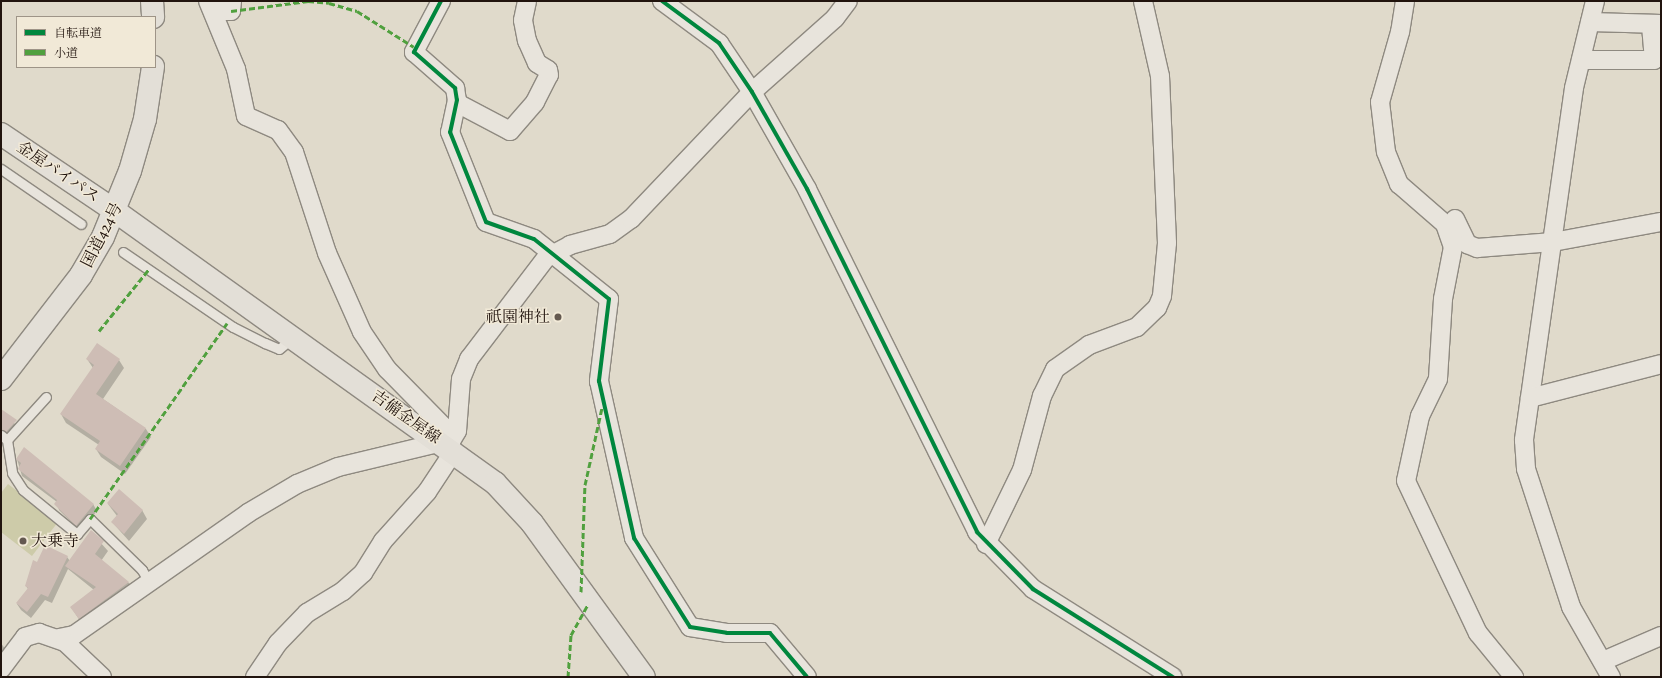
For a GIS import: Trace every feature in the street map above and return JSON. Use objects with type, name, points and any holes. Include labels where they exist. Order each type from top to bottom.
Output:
[{"type":"main road","points":[[152,1],[153,16]]},
{"type":"main road","name":"国道424号","points":[[1,379],[81,275],[115,211],[144,119],[153,68]]},
{"type":"main road","name":"金屋バイパス","points":[[1,134],[115,211]]},
{"type":"main road","name":"吉備金屋線","points":[[115,211],[292,338],[449,445],[520,509],[644,677]]},
{"type":"street","points":[[210,6],[231,11],[232,1]]},
{"type":"street","points":[[441,1],[414,52],[451,83],[458,95],[452,139],[486,222],[525,234],[605,294],[611,303],[599,381],[637,543],[690,628],[727,633],[770,632],[807,677]]},
{"type":"street","points":[[457,103],[510,130],[535,102],[549,75],[548,70],[535,58],[527,41],[523,20],[527,1]]},
{"type":"street","points":[[662,1],[719,43],[752,92],[807,189],[958,496],[986,544],[1018,576],[1053,604],[1173,677]]},
{"type":"street","points":[[255,677],[278,643],[307,613],[343,591],[363,573],[383,541],[427,492],[456,430],[461,379],[469,359],[550,254],[619,229],[682,163],[728,121],[752,92],[835,18],[848,1]]},
{"type":"street","points":[[986,544],[1022,470],[1042,396],[1055,369],[1089,345],[1137,327],[1157,308],[1162,296],[1167,244],[1160,76],[1142,1]]},
{"type":"street","points":[[1404,1],[1400,32],[1380,102],[1380,122],[1394,177],[1448,228],[1453,247],[1443,299],[1438,379],[1420,416],[1406,480],[1415,507],[1478,633],[1514,677]]},
{"type":"street","points":[[1595,1],[1581,60],[1524,440],[1526,469],[1571,607],[1611,677]]},
{"type":"street","points":[[210,6],[236,69],[246,116],[278,130],[292,148],[327,253],[362,332],[387,369],[444,427],[449,445]]},
{"type":"street","points":[[1581,60],[1654,60],[1656,24],[1590,22]]},
{"type":"street","points":[[1427,208],[1446,210],[1470,247],[1553,242],[1661,222]]},
{"type":"street","points":[[1530,398],[1661,364]]},
{"type":"street","points":[[1,669],[30,634],[59,638],[74,635],[150,584],[248,513],[297,484],[338,467],[449,445]]},
{"type":"street","points":[[1603,661],[1661,636]]},
{"type":"street","points":[[59,638],[102,677]]},
{"type":"lane","points":[[1,168],[81,224]]},
{"type":"lane","points":[[123,252],[233,327],[265,344],[279,349],[292,338]]},
{"type":"lane","points":[[46,397],[4,438],[13,475],[22,490],[77,534],[90,519],[142,570],[150,584]]},
{"type":"shaded area","points":[[8,484],[58,522],[32,556],[1,532],[1,493]]},
{"type":"building","points":[[97,343],[120,359],[96,394],[146,428],[120,466],[95,449],[100,441],[60,414],[94,365],[86,359]]},
{"type":"building","points":[[1,409],[17,420],[6,432],[1,429]]},
{"type":"building","points":[[24,447],[94,504],[76,526],[54,504],[57,500],[18,469],[21,463],[16,459]]},
{"type":"building","points":[[119,489],[143,510],[124,534],[111,522],[118,514],[107,503]]},
{"type":"building","points":[[91,530],[104,541],[95,554],[129,582],[79,619],[70,607],[96,587],[65,566]]},
{"type":"building","points":[[45,545],[68,556],[48,597],[41,594],[27,612],[16,603],[28,588],[25,586],[33,560],[37,562]]},
{"type":"marked path","points":[[231,11],[308,1],[329,3],[357,11],[414,47]]},
{"type":"marked path","points":[[99,331],[149,269]]},
{"type":"marked path","points":[[90,519],[227,323]]},
{"type":"marked path","points":[[581,592],[585,485],[602,408]]},
{"type":"marked path","points":[[568,677],[571,635],[588,604]]},
{"type":"cycle path","points":[[441,1],[414,52],[455,88],[457,100],[450,132],[486,222],[534,239],[609,299],[599,381],[634,538],[690,627],[727,633],[770,633],[807,677]]},
{"type":"cycle path","points":[[662,1],[719,43],[752,92],[807,189],[977,532],[1033,589],[1173,677]]},
{"type":"place","name":"祇園神社","points":[[558,317]]},
{"type":"place","name":"大乗寺","points":[[23,541]]}]
